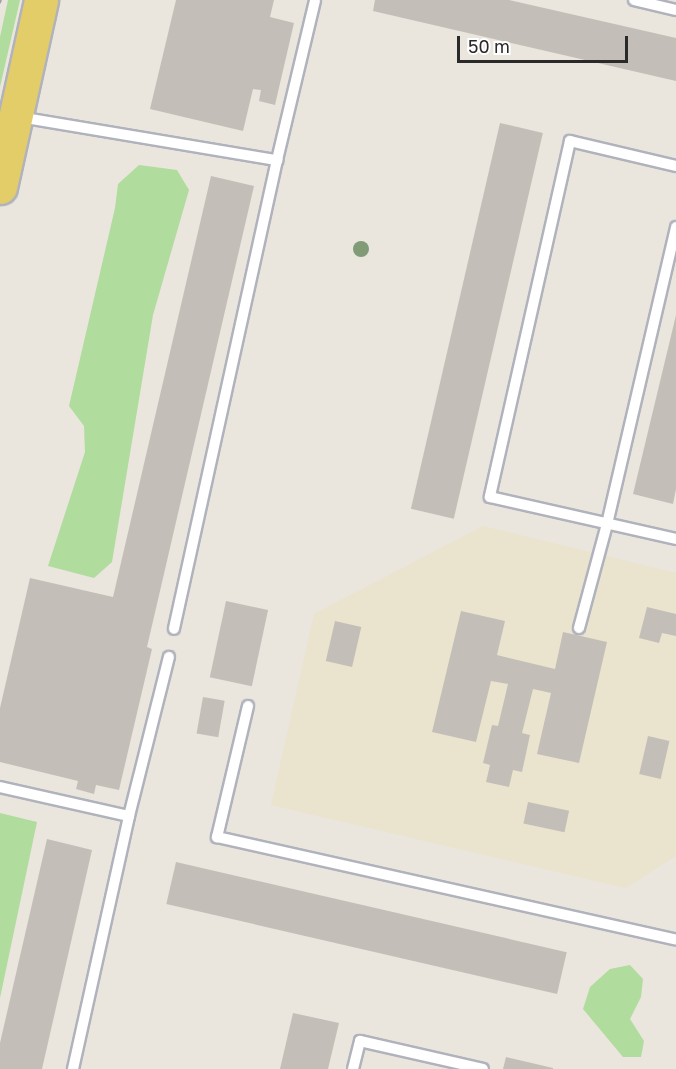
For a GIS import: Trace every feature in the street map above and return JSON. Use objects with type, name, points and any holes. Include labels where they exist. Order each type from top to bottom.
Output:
[{"type":"main road","points":[[0,187],[41,0]]},
{"type":"lane","points":[[174,629],[277,160],[315,0]]},
{"type":"lane","points":[[634,0],[676,10]]},
{"type":"lane","points":[[16,116],[277,160]]},
{"type":"lane","points":[[676,166],[570,141],[490,497],[676,539]]},
{"type":"lane","points":[[579,628],[607,524],[676,227]]},
{"type":"lane","points":[[73,1069],[129,816],[169,657]]},
{"type":"lane","points":[[248,706],[217,837],[676,940]]},
{"type":"lane","points":[[0,787],[129,816]]},
{"type":"lane","points":[[353,1069],[360,1041],[484,1067],[483,1069]]},
{"type":"shaded area","points":[[483,526],[676,573],[676,856],[626,888],[271,805],[314,614]]},
{"type":"green space","points":[[8,0],[20,0],[0,87],[0,37]]},
{"type":"green space","points":[[139,165],[177,170],[189,190],[153,315],[112,562],[94,578],[48,566],[85,452],[84,426],[69,406],[115,208],[118,184]]},
{"type":"green space","points":[[0,813],[37,822],[0,998]]},
{"type":"green space","points":[[630,965],[643,979],[641,997],[630,1019],[644,1041],[641,1057],[623,1057],[583,1009],[590,987],[610,969]]},
{"type":"building","points":[[176,0],[274,0],[270,17],[294,23],[275,105],[259,101],[261,90],[253,89],[243,131],[150,109]]},
{"type":"building","points":[[375,0],[509,0],[676,38],[676,81],[373,11]]},
{"type":"building","points":[[500,123],[543,133],[454,519],[411,509]]},
{"type":"building","points":[[211,176],[254,186],[147,647],[152,649],[119,790],[96,785],[94,794],[76,789],[78,781],[0,762],[0,708],[30,578],[113,597]]},
{"type":"building","points":[[676,315],[676,489],[673,504],[633,494]]},
{"type":"building","points":[[226,601],[268,610],[252,686],[210,677]]},
{"type":"building","points":[[647,607],[676,614],[676,636],[662,633],[659,643],[639,638]]},
{"type":"building","points":[[461,611],[505,621],[497,655],[555,669],[563,632],[607,642],[579,763],[537,754],[551,693],[533,689],[522,733],[530,735],[522,772],[513,770],[509,787],[486,782],[490,765],[483,763],[492,725],[498,726],[508,684],[491,681],[476,742],[432,732]]},
{"type":"building","points":[[335,621],[361,627],[352,667],[326,661]]},
{"type":"building","points":[[203,697],[225,701],[218,737],[197,733]]},
{"type":"building","points":[[648,736],[669,741],[661,779],[639,774]]},
{"type":"building","points":[[528,802],[569,811],[565,832],[523,824]]},
{"type":"building","points":[[47,839],[92,850],[42,1069],[0,1069],[0,1043]]},
{"type":"building","points":[[176,862],[567,952],[557,994],[166,904]]},
{"type":"building","points":[[293,1013],[339,1023],[328,1069],[280,1069]]},
{"type":"building","points":[[506,1057],[553,1068],[553,1069],[503,1069]]}]
